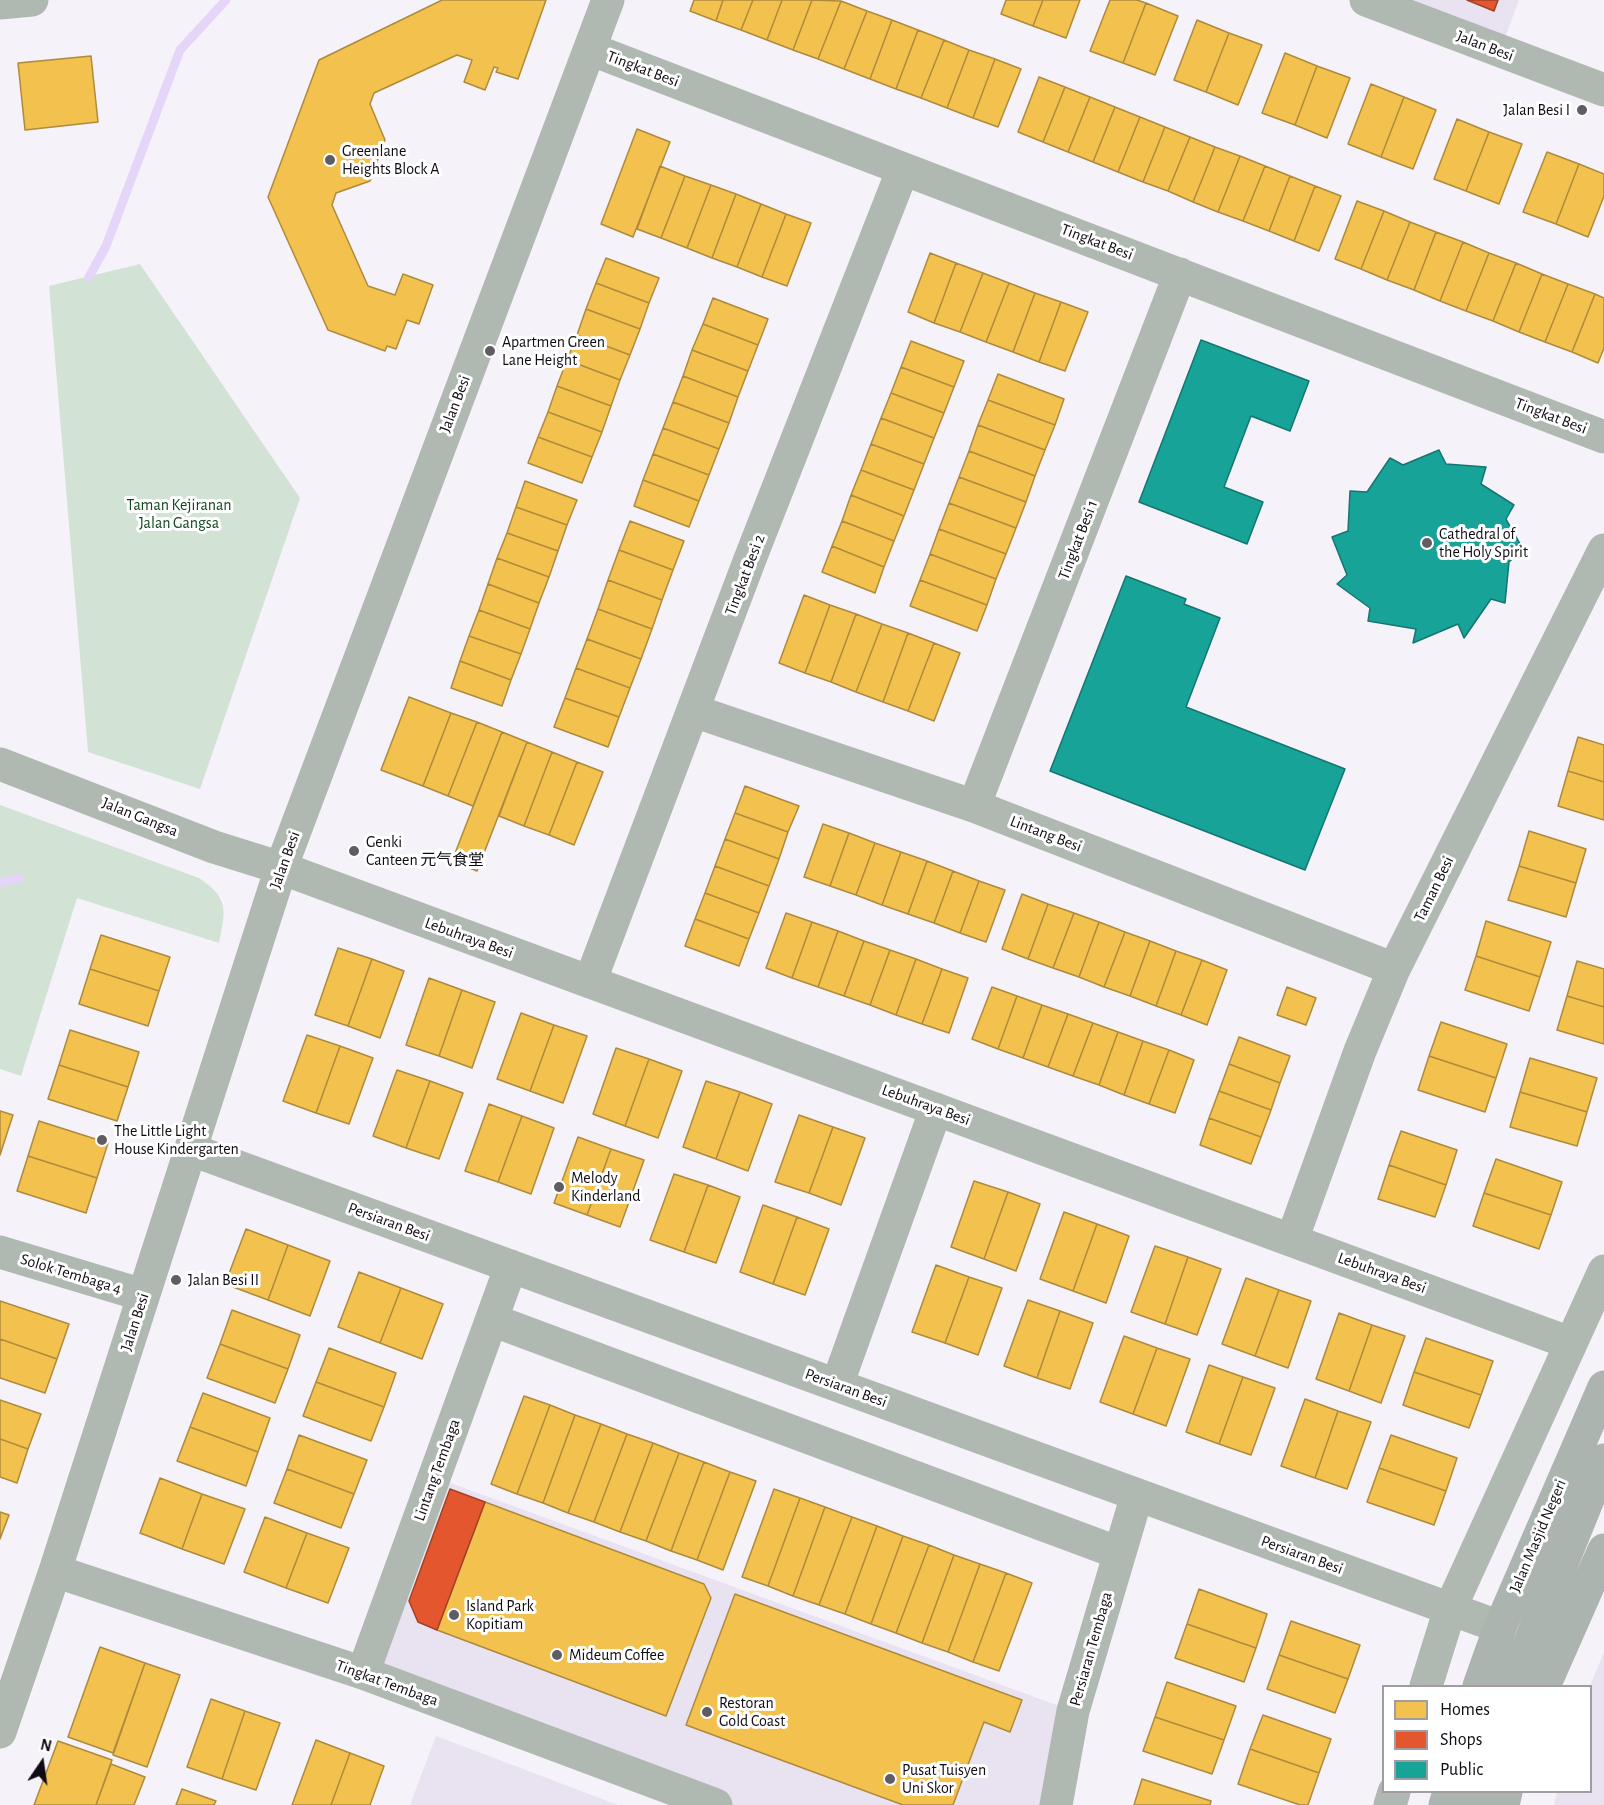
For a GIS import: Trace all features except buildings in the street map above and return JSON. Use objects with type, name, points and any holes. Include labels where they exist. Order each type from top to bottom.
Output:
[{"type":"highway","name":"Jalan Masjid Negeri","points":[[1479,1685],[1500,1627],[1604,1387]]},
{"type":"highway","points":[[1512,1685],[1604,1460]]},
{"type":"highway","points":[[1544,1685],[1604,1550]]},
{"type":"highway","points":[[1471,1799],[1497,1793]]},
{"type":"street","points":[[0,3],[32,0]]},
{"type":"street","name":"Jalan Besi","points":[[0,1732],[192,1150],[281,868],[608,0]]},
{"type":"street","name":"Jalan Besi","points":[[1366,0],[1604,90]]},
{"type":"street","name":"Tingkat Besi","points":[[590,49],[1604,437]]},
{"type":"street","name":"Tingkat Besi 2","points":[[590,982],[750,559],[903,169]]},
{"type":"street","name":"Tingkat Besi 1","points":[[974,806],[1180,274]]},
{"type":"street","name":"Taman Besi","points":[[1292,1240],[1360,1051],[1394,969],[1604,550]]},
{"type":"street","name":"Lintang Besi","points":[[694,711],[974,806],[1394,969]]},
{"type":"street","name":"Jalan Gangsa","points":[[0,764],[214,847],[281,868]]},
{"type":"street","name":"Lebuhraya Besi","points":[[281,868],[1570,1343]]},
{"type":"street","points":[[837,1385],[936,1109]]},
{"type":"street","name":"Persiaran Besi","points":[[192,1150],[1500,1627]]},
{"type":"street","name":"Solok Tembaga 4","points":[[0,1252],[143,1295]]},
{"type":"street","name":"Lintang Tembaga","points":[[363,1673],[511,1266]]},
{"type":"street","points":[[1426,1685],[1450,1609],[1604,1271]]},
{"type":"street","points":[[492,1320],[1119,1553]]},
{"type":"street","name":"Persiaran Tembaga","points":[[1056,1805],[1073,1711],[1137,1495]]},
{"type":"street","name":"Tingkat Tembaga","points":[[55,1571],[363,1673],[716,1805]]},
{"type":"shaded area","points":[[1366,0],[1519,0],[1500,51]]},
{"type":"shaded area","points":[[434,1477],[1073,1711],[1056,1805],[717,1805],[363,1673]]},
{"type":"shaded area","points":[[1604,1652],[1604,1805],[1554,1805],[1557,1793],[1592,1793],[1590,1685]]},
{"type":"shaded area","points":[[436,1736],[618,1805],[410,1805]]},
{"type":"green space","name":"Taman Kejiranan Jalan Gangsa","points":[[140,264],[300,498],[200,789],[88,752],[49,286]]},
{"type":"green space","points":[[0,805],[199,878],[216,892],[224,913],[219,943],[77,898],[21,1076],[0,1069]]},
{"type":"waterway","points":[[89,277],[106,246],[180,50],[226,0]]},
{"type":"waterway","points":[[0,883],[19,878]]},
{"type":"place","name":"Jalan Besi I","points":[[1582,110]]},
{"type":"place","name":"Greenlane Heights Block A","points":[[330,160]]},
{"type":"place","name":"Apartmen Green Lane Height","points":[[490,351]]},
{"type":"place","name":"Cathedral of the Holy Spirit","points":[[1427,543]]},
{"type":"place","name":"Genki Canteen 元气食堂","points":[[354,851]]},
{"type":"place","name":"The Little Light House Kindergarten","points":[[102,1140]]},
{"type":"place","name":"Melody Kinderland","points":[[559,1187]]},
{"type":"place","name":"Jalan Besi II","points":[[176,1280]]},
{"type":"place","name":"Island Park Kopitiam","points":[[454,1615]]},
{"type":"place","name":"Mideum Coffee","points":[[557,1655]]},
{"type":"place","name":"Restoran Gold Coast","points":[[707,1712]]},
{"type":"place","name":"Pusat Tuisyen Uni Skor","points":[[890,1779]]}]
